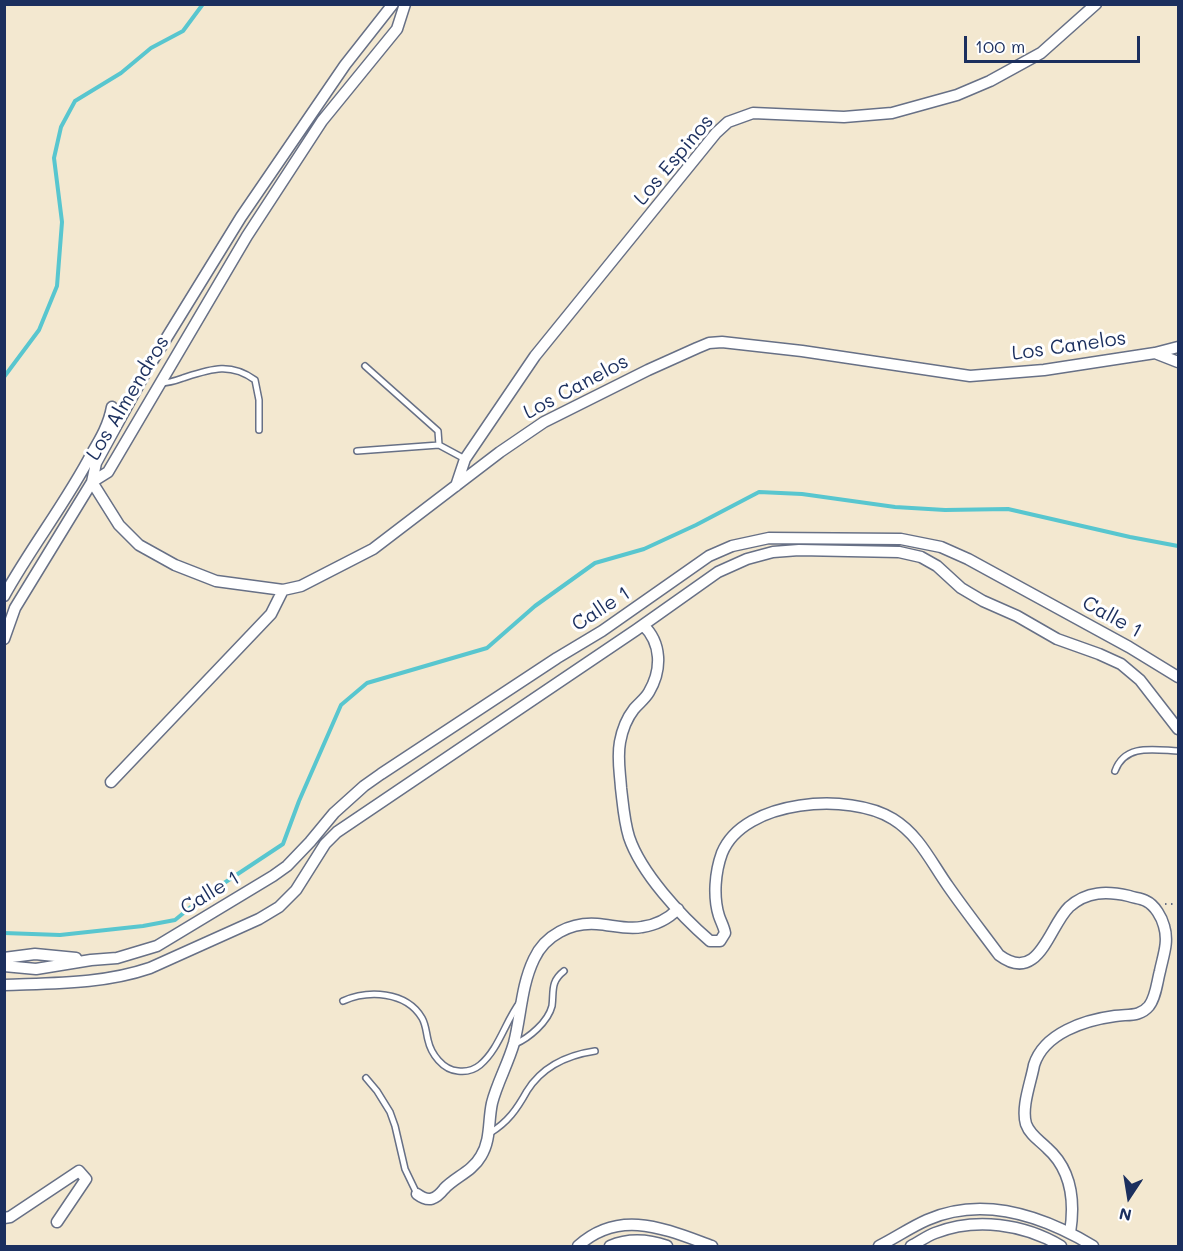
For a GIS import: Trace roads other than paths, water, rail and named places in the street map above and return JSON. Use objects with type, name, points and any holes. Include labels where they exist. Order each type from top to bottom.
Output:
[{"type":"street","name":"Los Almendros","points":[[92,482],[96,463],[148,368],[241,217],[345,64],[393,4]]},
{"type":"street","name":"Los Almendros","points":[[92,482],[108,472],[247,236],[322,121],[397,28],[405,4]]},
{"type":"street","name":"Los Espinos","points":[[456,486],[465,459],[535,356],[716,133],[728,122],[753,113],[844,117],[892,113],[957,96],[1041,53],[1096,4]]},
{"type":"street","points":[[189,302],[204,308]]},
{"type":"street","name":"Los Canelos","points":[[92,482],[119,525],[139,546],[175,565],[216,581],[283,590],[301,586],[373,549],[500,452],[544,422],[648,370],[709,343],[722,342],[792,350],[970,376],[1044,369],[1155,353],[1179,347]]},
{"type":"street","points":[[1155,353],[1179,363]]},
{"type":"street","points":[[4,597],[88,461],[108,424],[112,407]]},
{"type":"street","points":[[4,639],[15,608],[92,482]]},
{"type":"street","name":"Calle 1","points":[[4,966],[36,969],[117,958],[157,946],[273,876],[299,854],[348,800],[372,780],[557,658],[602,631],[709,556],[744,542],[769,538],[901,538],[941,547],[968,559],[1179,677]]},
{"type":"street","points":[[4,985],[99,980],[132,974],[270,914],[296,890],[325,844],[337,832],[718,572],[732,564],[760,555],[799,550],[910,554],[938,566],[961,588],[983,601],[1017,616],[1064,642],[1121,664],[1140,680],[1179,729]]},
{"type":"street","points":[[111,782],[271,614],[283,590]]},
{"type":"street","points":[[643,625],[656,642],[658,668],[648,694],[634,709],[623,730],[618,753],[625,822],[634,850],[649,875],[710,941],[720,941],[724,936],[725,930],[717,908],[716,886],[721,856],[730,840],[742,827],[768,814],[796,806],[814,805],[873,809],[902,825],[924,849],[999,956],[1009,961],[1026,962],[1036,956],[1048,942],[1064,913],[1082,898],[1105,892],[1146,901],[1161,917],[1166,944],[1150,1004],[1139,1013],[1104,1018],[1068,1031],[1045,1045],[1036,1057],[1025,1118],[1033,1136],[1053,1154],[1068,1178],[1073,1209],[1070,1233]]},
{"type":"street","points":[[417,1194],[428,1199],[436,1197],[467,1172],[484,1150],[489,1134],[492,1102],[513,1044],[533,960],[544,944],[560,932],[585,924],[627,928],[644,927],[660,922],[678,909]]},
{"type":"street","name":"Calle 1","points":[[4,958],[35,954],[91,960]]},
{"type":"street","points":[[4,1218],[10,1217],[80,1171],[86,1179],[57,1222]]},
{"type":"street","points":[[879,1246],[927,1220],[952,1211],[977,1208],[1015,1212],[1045,1222],[1093,1246]]},
{"type":"street","points":[[578,1246],[599,1232],[629,1224],[650,1226],[712,1246]]},
{"type":"street","points":[[911,1246],[933,1233],[946,1229],[984,1224],[1023,1229],[1061,1246]]},
{"type":"street","points":[[610,1246],[639,1240],[666,1246]]},
{"type":"lane","points":[[365,366],[438,431],[439,445]]},
{"type":"lane","points":[[160,382],[170,383],[215,368],[242,370],[255,380],[259,400],[259,430]]},
{"type":"lane","points":[[357,452],[439,445],[465,459]]},
{"type":"lane","points":[[1115,771],[1120,760],[1134,751],[1179,751]]},
{"type":"lane","points":[[513,1044],[532,1034],[548,1016],[552,1006],[554,983],[564,971]]},
{"type":"lane","points":[[343,1001],[359,995],[376,994],[394,997],[407,1003],[426,1025],[428,1042],[438,1061],[448,1069],[460,1072],[472,1070],[485,1060],[522,1000]]},
{"type":"lane","points":[[489,1134],[510,1118],[533,1083],[548,1068],[575,1055],[595,1051]]},
{"type":"lane","points":[[366,1078],[390,1112],[405,1169],[417,1194]]},
{"type":"waterway","points":[[4,377],[39,330],[57,286],[62,222],[54,158],[61,127],[75,101],[121,73],[151,48],[183,31],[203,4]]},
{"type":"waterway","points":[[4,933],[60,935],[143,926],[175,920],[203,897],[283,844],[341,705],[367,683],[487,648],[535,606],[595,563],[644,549],[759,492],[802,494],[895,507],[945,510],[1008,509],[1178,546]]}]
